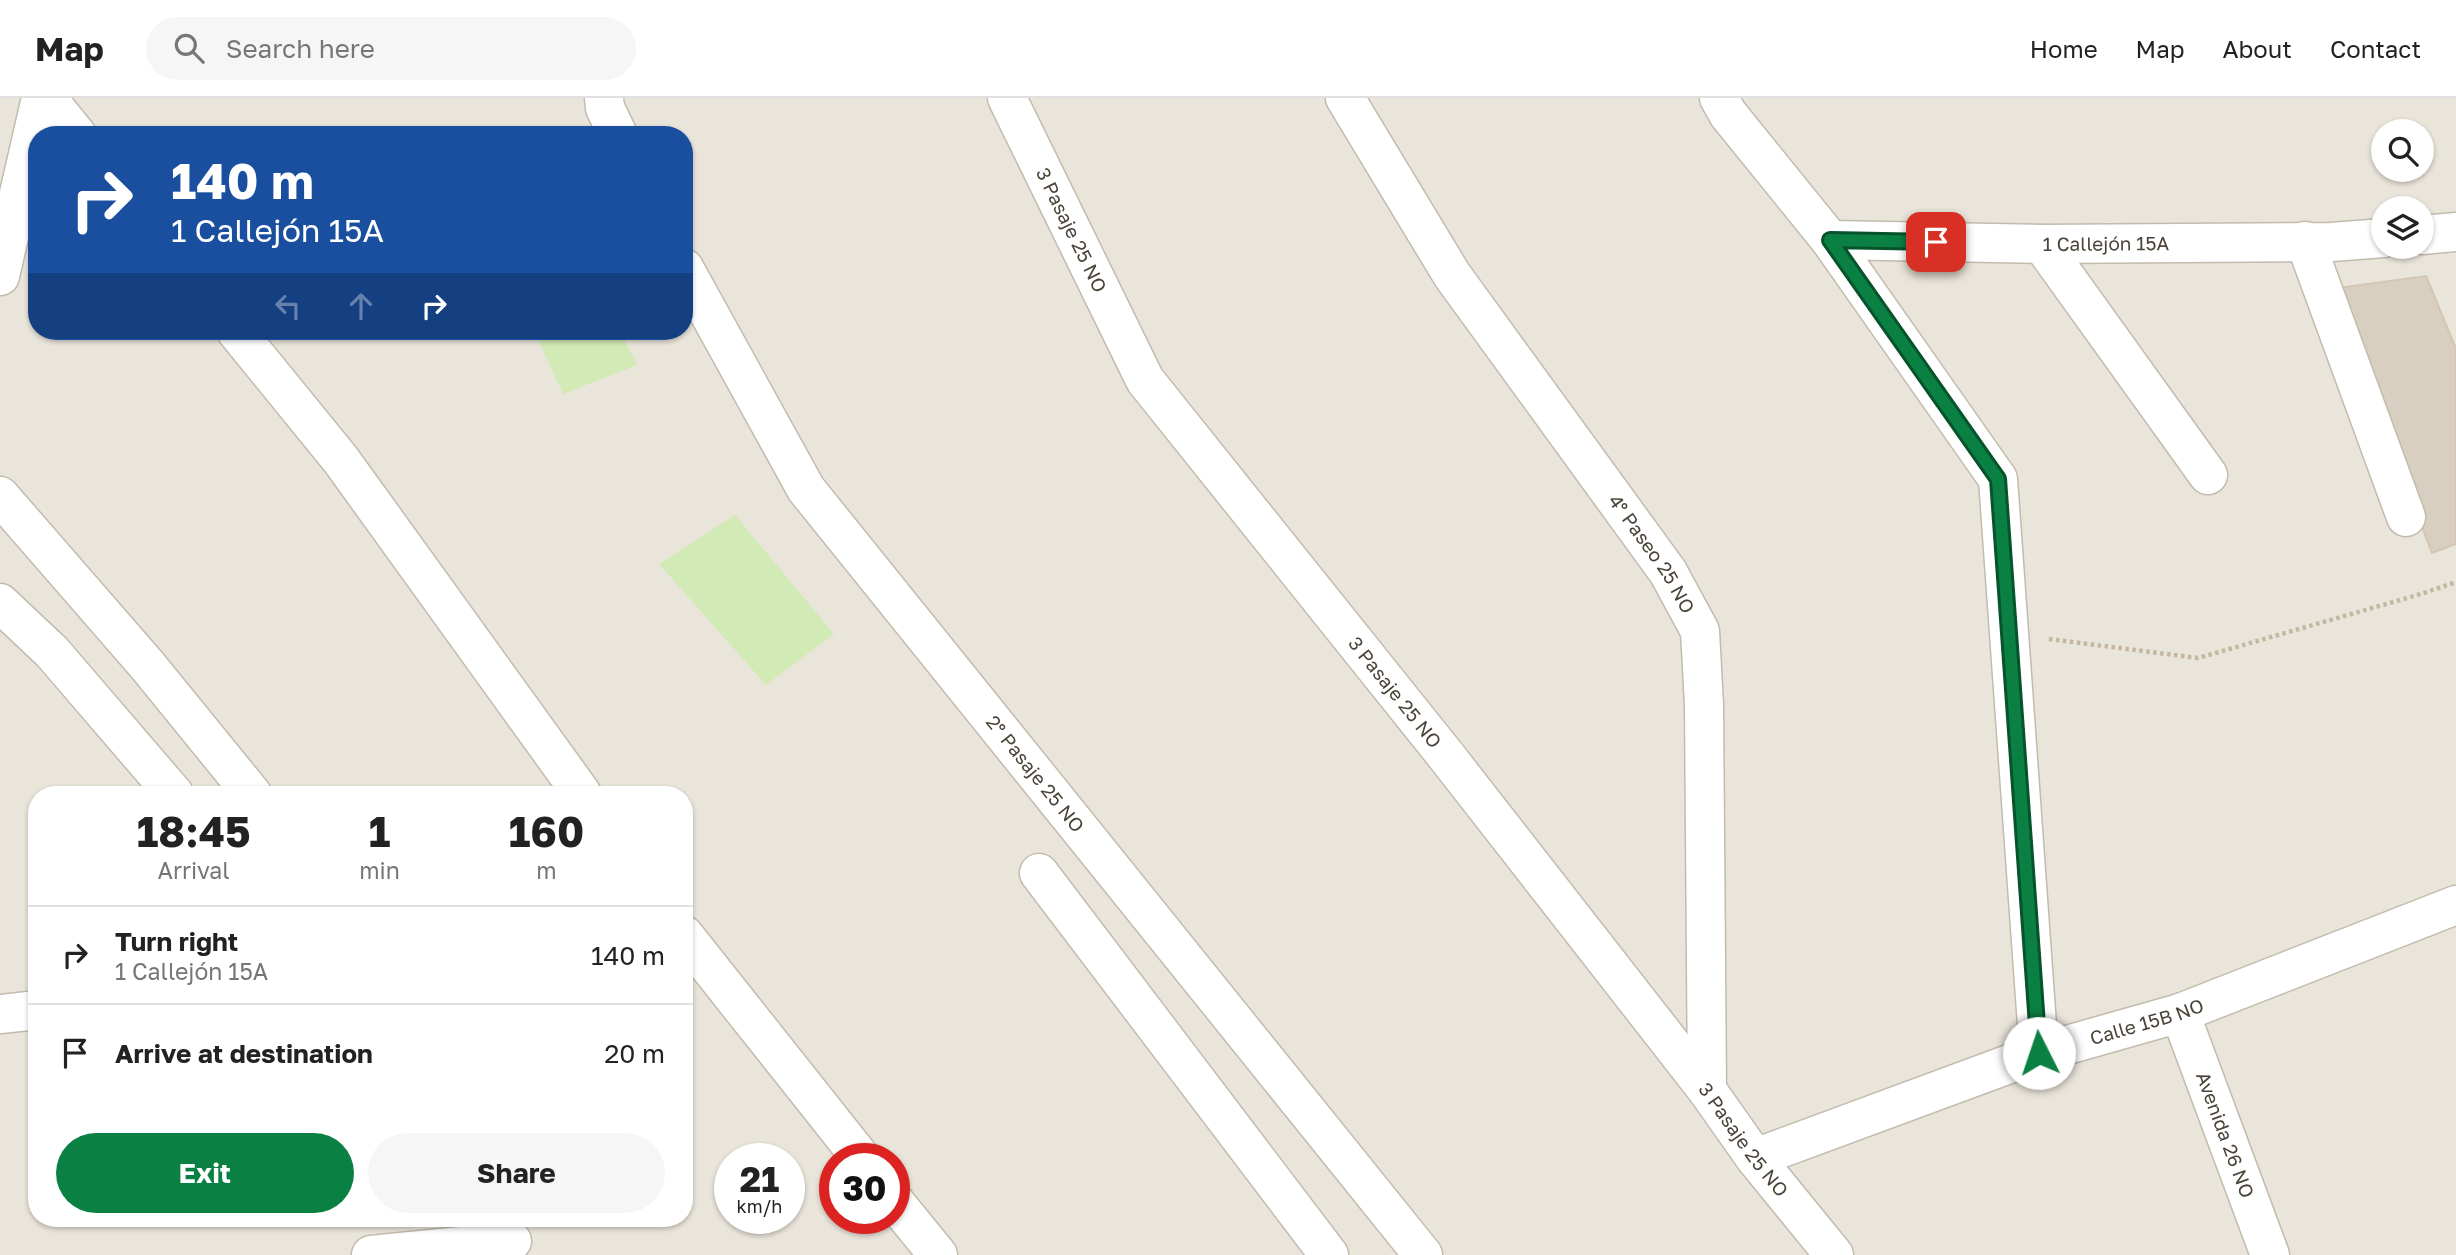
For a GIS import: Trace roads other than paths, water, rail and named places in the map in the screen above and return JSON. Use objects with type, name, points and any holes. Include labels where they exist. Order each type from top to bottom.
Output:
[{"type":"street","points":[[35,126],[41,98]]},
{"type":"street","points":[[47,98],[69,126]]},
{"type":"street","points":[[604,98],[605,108],[614,126]]},
{"type":"street","name":"3 Pasaje 25 NO","points":[[1007,98],[1145,380],[1447,757],[1707,1090],[1755,1158],[1834,1255]]},
{"type":"street","name":"4° Paseo 25 NO","points":[[1345,98],[1452,275],[1668,572],[1700,631],[1704,705],[1707,1090]]},
{"type":"street","points":[[1719,98],[1728,114],[1830,240],[1998,479],[2039,1053]]},
{"type":"street","points":[[0,276],[28,154]]},
{"type":"street","points":[[2434,233],[2456,232]]},
{"type":"street","name":"1 Callejón 15A","points":[[1830,240],[2042,244],[2305,242],[2371,239]]},
{"type":"street","points":[[2305,242],[2406,517]]},
{"type":"street","points":[[2042,244],[2208,475]]},
{"type":"street","name":"2° Pasaje 25 NO","points":[[693,284],[806,489],[1423,1255]]},
{"type":"street","points":[[243,340],[341,460],[576,786]]},
{"type":"street","points":[[0,496],[147,665],[245,786]]},
{"type":"street","points":[[0,603],[52,652],[167,786]]},
{"type":"street","points":[[1039,873],[1329,1255]]},
{"type":"street","name":"Calle 15B NO","points":[[1755,1158],[2039,1053],[2180,1013],[2456,905]]},
{"type":"street","points":[[693,946],[849,1143]]},
{"type":"street","points":[[0,1014],[28,1011]]},
{"type":"street","name":"Avenida 26 NO","points":[[2180,1013],[2270,1255]]},
{"type":"street","points":[[910,1220],[938,1255]]},
{"type":"street","points":[[371,1255],[450,1239],[509,1238]]}]
